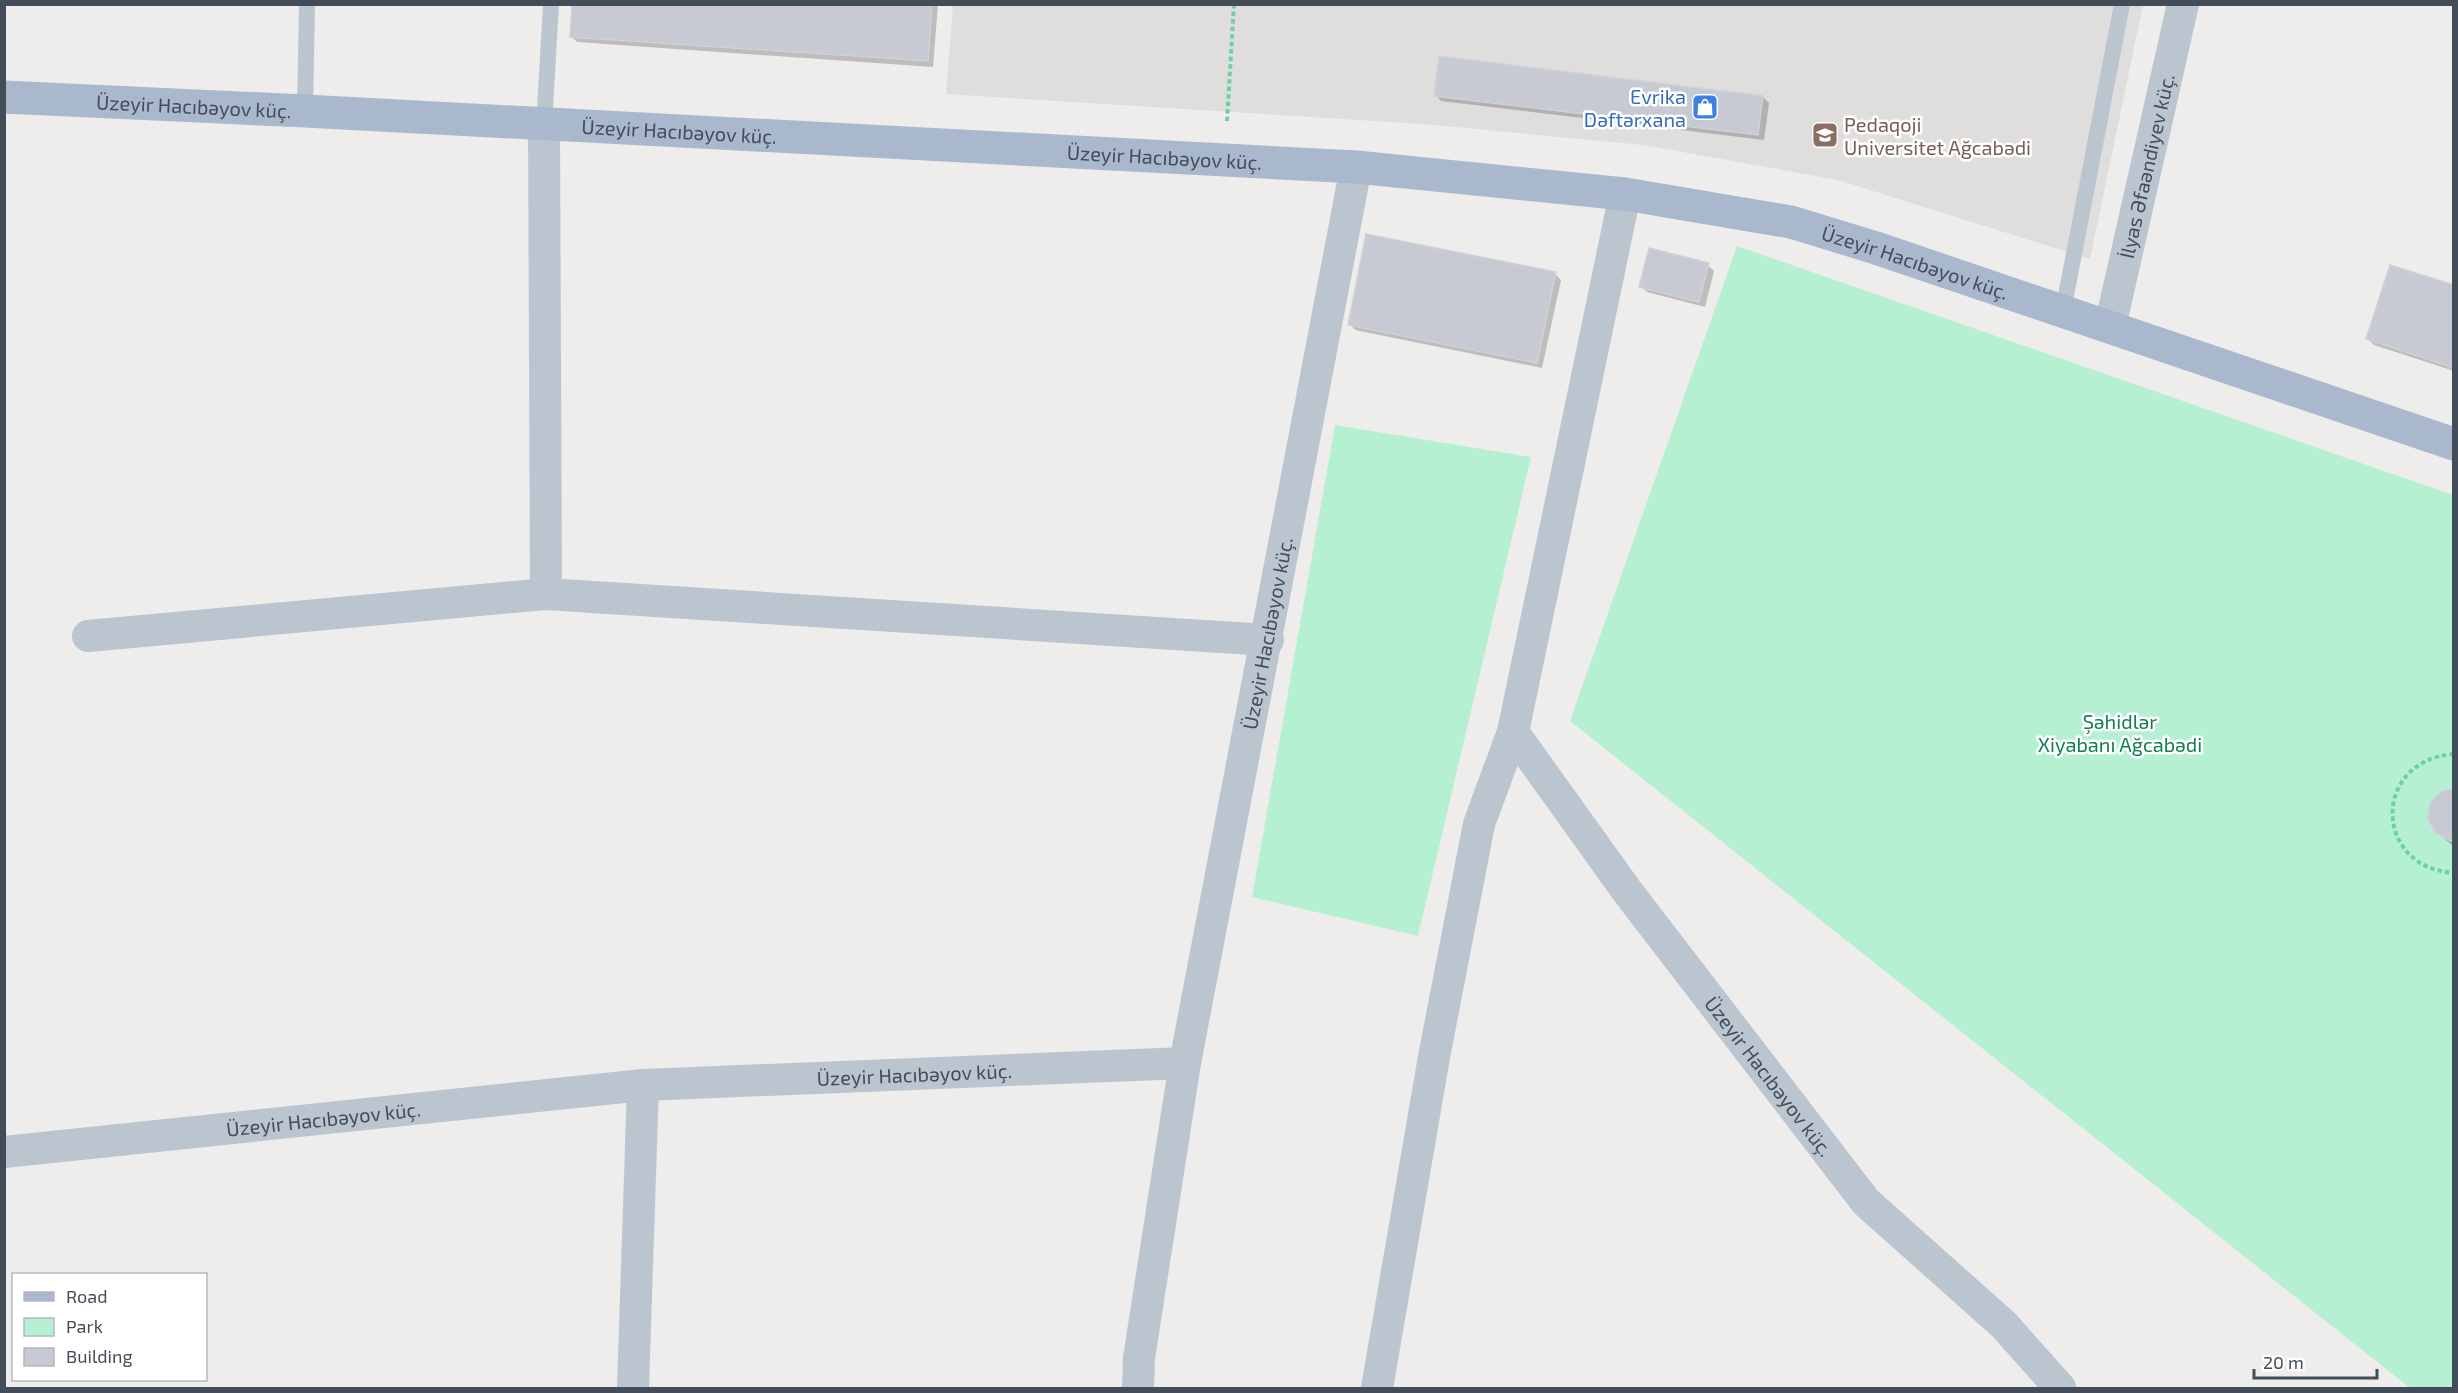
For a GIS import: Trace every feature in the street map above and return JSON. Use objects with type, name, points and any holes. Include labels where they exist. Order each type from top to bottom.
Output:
[{"type":"main road","name":"Üzeyir Hacıbəyov küç.","points":[[4,98],[305,111],[544,126],[1356,167],[1625,194],[1791,222],[2063,310],[2454,444]]},
{"type":"street","name":"İlyas Əfaəndiyev küç.","points":[[2110,327],[2183,4]]},
{"type":"street","points":[[544,126],[546,594]]},
{"type":"street","name":"Üzeyir Hacıbəyov küç.","points":[[1138,1389],[1139,1358],[1185,1063],[1268,639],[1356,167]]},
{"type":"street","points":[[1377,1389],[1434,1057],[1479,824],[1513,732],[1625,194]]},
{"type":"street","points":[[87,636],[546,594],[1268,639]]},
{"type":"street","name":"Üzeyir Hacıbəyov küç.","points":[[1513,732],[1627,891],[1866,1202],[2004,1326],[2060,1389]]},
{"type":"street","name":"Üzeyir Hacıbəyov küç.","points":[[4,1152],[643,1085],[1185,1063]]},
{"type":"street","points":[[633,1389],[643,1085]]},
{"type":"lane","points":[[305,111],[307,4]]},
{"type":"lane","points":[[544,126],[551,4]]},
{"type":"lane","points":[[2063,310],[2122,4]]},
{"type":"path","points":[[1225,161],[1234,4]]},
{"type":"path","points":[[2454,754],[2438,755],[2422,762],[2408,773],[2398,788],[2392,805],[2395,831],[2408,855],[2422,866],[2438,872],[2454,873]]},
{"type":"shaded area","name":"Pedaqoji Universitet Ağcabədi","points":[[953,5],[2143,5],[2090,259],[1838,180],[1643,145],[1423,124],[946,94]]},
{"type":"green space","name":"Şəhidlər Xiyabanı Ağcabədi","points":[[1737,246],[2453,495],[2453,1388],[2410,1388],[1570,721]]},
{"type":"green space","points":[[1335,425],[1531,457],[1418,936],[1252,897]]},
{"type":"building","points":[[572,4],[932,4],[928,61],[570,37]]},
{"type":"building","points":[[1439,56],[1763,96],[1758,135],[1434,96]]},
{"type":"building","points":[[1366,234],[1556,272],[1537,363],[1348,325]]},
{"type":"building","points":[[1649,248],[1709,263],[1699,302],[1639,287]]},
{"type":"building","points":[[2390,265],[2454,285],[2454,368],[2366,339]]},
{"type":"building","points":[[2454,789],[2454,840],[2451,841],[2436,833],[2428,819],[2430,803],[2442,791]]},
{"type":"place","name":"Evrika Dəftərxana","points":[[1705,107]]},
{"type":"place","name":"Pedaqoji Universitet Ağcabədi","points":[[1825,135]]}]
